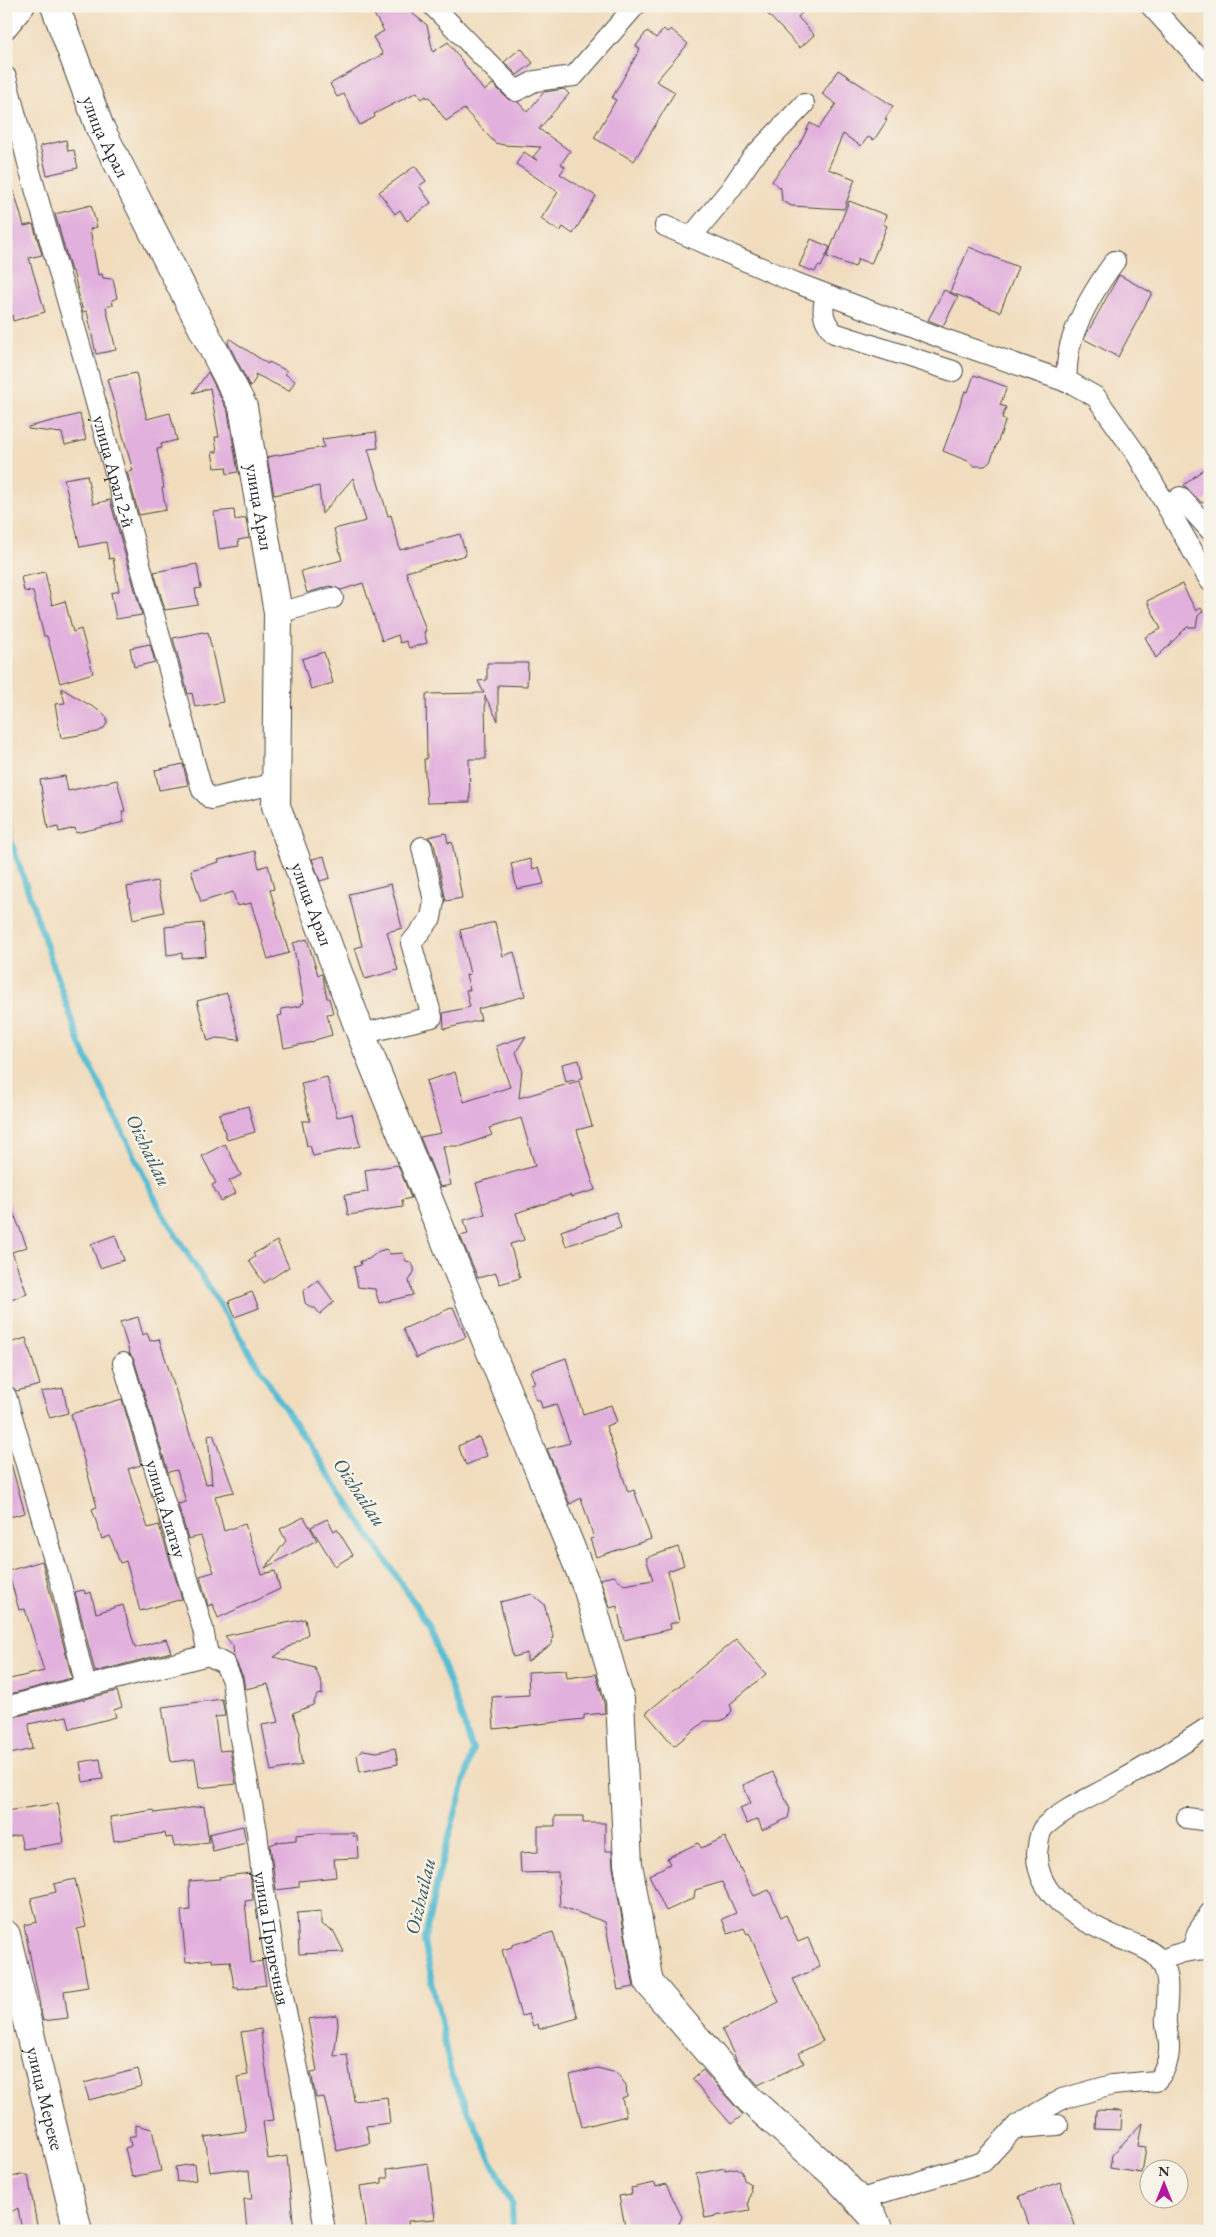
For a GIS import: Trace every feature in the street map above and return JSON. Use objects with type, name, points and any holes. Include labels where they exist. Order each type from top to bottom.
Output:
[{"type":"street","points":[[6,28],[25,6]]},
{"type":"street","name":"улица Арал","points":[[56,6],[100,128],[243,407],[278,613],[276,806],[361,1034],[588,1590],[620,1700],[628,1864],[649,1983],[750,2100],[835,2175],[873,2216],[879,2231]]},
{"type":"street","points":[[433,6],[516,91],[535,81],[574,76],[635,6]]},
{"type":"street","points":[[1151,6],[1210,70]]},
{"type":"street","name":"улица Арал 2-й","points":[[6,76],[30,171],[149,591],[202,790],[211,798],[276,783]]},
{"type":"street","points":[[691,237],[730,190],[752,158],[804,104]]},
{"type":"street","points":[[665,226],[826,295],[1066,382],[1096,397],[1137,454],[1210,581]]},
{"type":"street","points":[[1066,382],[1071,340],[1095,291],[1115,261]]},
{"type":"street","points":[[826,295],[822,308],[824,321],[834,333],[953,371]]},
{"type":"street","points":[[1180,497],[1210,530]]},
{"type":"street","points":[[278,613],[333,598]]},
{"type":"street","points":[[361,1034],[432,1017],[411,943],[431,918],[434,900],[422,847]]},
{"type":"street","name":"улица Алатау","points":[[124,1363],[203,1629],[208,1655]]},
{"type":"street","points":[[6,1396],[60,1584],[86,1686]]},
{"type":"street","points":[[6,1707],[208,1655]]},
{"type":"street","name":"улица Приречная","points":[[208,1655],[226,1664],[232,1681],[239,1733],[257,1831],[274,1954],[302,2088],[325,2231]]},
{"type":"street","points":[[858,2200],[983,2162],[1013,2128],[1062,2099],[1112,2085],[1156,2081],[1165,2072],[1169,2037],[1165,2021],[1168,1984],[1163,1964],[1146,1949],[1099,1929],[1061,1906],[1044,1883],[1037,1863],[1038,1846],[1043,1827],[1068,1809],[1157,1761],[1210,1726]]},
{"type":"street","points":[[1187,1818],[1210,1821]]},
{"type":"street","points":[[1160,1961],[1174,1954],[1201,1949],[1196,1933],[1210,1912]]},
{"type":"street","name":"улица Мереке","points":[[6,1935],[78,2231]]},
{"type":"street","points":[[1013,2128],[1058,2125]]},
{"type":"building","points":[[369,6],[409,6],[413,14],[427,25],[433,52],[448,42],[484,91],[493,84],[508,99],[518,102],[527,112],[544,92],[564,89],[569,94],[539,129],[570,151],[561,164],[565,167],[560,174],[596,196],[573,234],[563,227],[560,232],[541,219],[558,192],[516,164],[524,152],[538,161],[533,157],[541,147],[495,143],[464,109],[446,121],[429,97],[427,98],[426,96],[422,99],[417,92],[374,114],[375,117],[360,125],[344,94],[337,97],[330,84],[383,54],[373,37],[384,31]]},
{"type":"building","points":[[760,6],[809,6],[798,17],[814,35],[800,48]]},
{"type":"building","points":[[664,29],[667,32],[671,29],[688,44],[656,81],[675,92],[634,161],[594,138],[616,100],[612,98],[640,49],[636,46],[647,31],[656,38]]},
{"type":"building","points":[[521,48],[533,63],[517,75],[504,62]]},
{"type":"building","points":[[838,70],[893,106],[885,119],[887,120],[874,140],[868,137],[861,146],[843,134],[828,169],[855,179],[844,209],[792,206],[782,201],[781,189],[772,181],[800,144],[810,123],[819,128],[836,104],[822,94]]},
{"type":"building","points":[[66,140],[68,151],[74,150],[78,168],[47,175],[40,146]]},
{"type":"building","points":[[415,166],[426,181],[419,186],[431,203],[407,221],[400,210],[395,214],[379,192]]},
{"type":"building","points":[[6,181],[11,181],[24,226],[33,224],[42,255],[29,258],[45,312],[13,321],[12,315],[6,317]]},
{"type":"building","points":[[849,201],[886,215],[883,224],[887,226],[871,264],[858,259],[855,267],[827,257]]},
{"type":"building","points":[[91,205],[97,227],[90,229],[98,275],[102,274],[103,278],[113,279],[117,298],[112,300],[113,305],[106,307],[116,350],[96,354],[87,311],[83,312],[73,271],[71,271],[55,214]]},
{"type":"building","points":[[811,239],[830,247],[821,267],[818,266],[815,272],[799,266]]},
{"type":"building","points":[[969,247],[1018,267],[1000,312],[950,292]]},
{"type":"building","points":[[1119,275],[1152,293],[1118,357],[1084,339]]},
{"type":"building","points":[[944,290],[958,297],[943,326],[928,320]]},
{"type":"building","points":[[230,339],[268,364],[269,362],[287,371],[285,374],[295,381],[289,391],[255,374],[256,378],[250,387],[228,343]]},
{"type":"building","points":[[208,372],[228,412],[238,472],[227,474],[226,467],[215,468],[212,452],[217,452],[215,437],[219,437],[210,388],[193,393]]},
{"type":"building","points":[[136,373],[147,419],[170,413],[177,440],[161,444],[162,448],[157,449],[166,510],[139,515],[127,472],[133,471],[107,379]]},
{"type":"building","points":[[974,375],[1007,387],[1000,405],[1006,407],[1002,418],[1006,420],[990,462],[985,466],[974,466],[968,461],[943,451],[965,391],[968,392]]},
{"type":"building","points":[[80,414],[86,440],[65,445],[62,433],[28,429],[28,427]]},
{"type":"building","points":[[376,432],[378,448],[368,449],[388,516],[391,515],[400,550],[460,534],[466,555],[406,572],[426,631],[424,632],[427,643],[409,648],[406,641],[400,643],[398,635],[382,641],[363,583],[341,590],[330,586],[307,593],[301,571],[342,560],[334,529],[366,521],[353,478],[322,514],[319,486],[274,495],[267,457],[324,447],[322,439]]},
{"type":"building","points":[[1210,464],[1210,497],[1202,503],[1184,485]]},
{"type":"building","points":[[87,475],[93,504],[110,500],[142,615],[116,619],[111,593],[119,591],[113,558],[109,559],[106,542],[80,547],[64,479]]},
{"type":"building","points":[[234,510],[235,520],[246,518],[249,538],[238,540],[239,546],[219,549],[214,512]]},
{"type":"building","points":[[197,564],[201,588],[195,589],[198,605],[165,610],[154,572]]},
{"type":"building","points":[[45,572],[52,605],[65,601],[73,632],[81,629],[93,673],[60,683],[47,636],[44,636],[33,592],[24,591],[21,577]]},
{"type":"building","points":[[1182,584],[1196,611],[1201,608],[1203,611],[1198,616],[1196,627],[1187,627],[1156,658],[1145,637],[1161,629],[1147,601]]},
{"type":"building","points":[[208,632],[223,702],[195,707],[192,693],[188,694],[173,638]]},
{"type":"building","points":[[150,644],[155,662],[134,667],[130,648]]},
{"type":"building","points":[[324,652],[333,683],[311,689],[302,659]]},
{"type":"building","points":[[487,663],[528,663],[527,686],[498,685],[498,721],[485,696],[486,759],[469,759],[470,802],[427,803],[424,759],[427,759],[426,694],[484,693],[478,681],[487,680]]},
{"type":"building","points":[[61,688],[103,713],[107,718],[104,728],[98,732],[61,738],[55,704],[65,703]]},
{"type":"building","points":[[183,764],[188,785],[159,790],[155,770]]},
{"type":"building","points":[[65,776],[68,791],[117,780],[125,811],[122,811],[124,822],[76,833],[75,828],[59,832],[58,827],[48,829],[40,780]]},
{"type":"building","points":[[446,833],[448,843],[452,842],[462,898],[446,901],[434,844],[428,837]]},
{"type":"building","points":[[255,851],[259,868],[268,865],[274,889],[270,890],[289,953],[268,959],[251,903],[237,906],[233,892],[201,902],[191,870],[219,862],[218,860]]},
{"type":"building","points":[[324,856],[330,878],[320,881],[312,859]]},
{"type":"building","points":[[530,859],[533,869],[539,867],[544,884],[517,889],[511,864]]},
{"type":"building","points":[[157,881],[164,912],[133,919],[127,887]]},
{"type":"building","points":[[391,884],[402,928],[387,932],[398,970],[365,979],[355,948],[362,946],[349,894]]},
{"type":"building","points":[[495,922],[503,956],[514,952],[525,996],[478,1009],[481,1020],[444,1029],[443,1013],[470,1007],[466,990],[470,990],[466,975],[470,974],[460,930]]},
{"type":"building","points":[[203,923],[206,956],[182,958],[182,953],[167,955],[165,927]]},
{"type":"building","points":[[307,939],[318,975],[322,974],[327,998],[329,998],[333,1013],[327,1014],[332,1035],[313,1042],[284,1048],[278,1016],[282,1015],[281,1009],[301,1006],[304,1003],[293,943]]},
{"type":"building","points":[[227,993],[240,1040],[216,1038],[208,1041],[197,1001]]},
{"type":"building","points":[[526,1036],[516,1052],[522,1069],[519,1098],[579,1081],[592,1126],[577,1130],[595,1190],[571,1197],[570,1195],[516,1213],[524,1240],[510,1244],[520,1278],[500,1284],[496,1273],[478,1278],[460,1236],[468,1234],[464,1220],[485,1214],[476,1183],[535,1166],[521,1118],[489,1128],[492,1135],[462,1146],[443,1146],[451,1185],[440,1187],[420,1137],[441,1133],[426,1081],[455,1072],[464,1102],[510,1087],[496,1046]]},
{"type":"building","points":[[579,1060],[583,1078],[566,1082],[562,1064]]},
{"type":"building","points":[[327,1077],[337,1117],[352,1114],[360,1146],[313,1156],[310,1145],[307,1146],[302,1121],[310,1121],[301,1083]]},
{"type":"building","points":[[248,1106],[255,1132],[227,1140],[219,1114]]},
{"type":"building","points":[[225,1144],[241,1175],[229,1181],[236,1193],[221,1201],[212,1185],[216,1183],[202,1156]]},
{"type":"building","points":[[398,1165],[411,1198],[402,1200],[403,1207],[348,1215],[345,1195],[368,1192],[365,1170]]},
{"type":"building","points":[[7,1196],[27,1247],[12,1252],[27,1294],[6,1302]]},
{"type":"building","points":[[616,1212],[621,1228],[566,1246],[561,1231]]},
{"type":"building","points":[[115,1235],[124,1260],[100,1268],[91,1244]]},
{"type":"building","points":[[277,1241],[289,1267],[264,1283],[249,1261],[255,1257],[253,1254]]},
{"type":"building","points":[[386,1249],[390,1254],[403,1253],[406,1261],[410,1262],[414,1267],[414,1272],[409,1281],[413,1295],[379,1303],[375,1289],[358,1287],[354,1267],[361,1265],[360,1261],[369,1259],[379,1251]]},
{"type":"building","points":[[318,1280],[334,1302],[320,1314],[315,1308],[311,1308],[305,1303],[303,1291]]},
{"type":"building","points":[[252,1292],[259,1308],[235,1317],[229,1301]]},
{"type":"building","points":[[453,1307],[466,1337],[416,1358],[403,1329]]},
{"type":"building","points":[[138,1317],[143,1335],[147,1333],[150,1341],[159,1339],[206,1484],[211,1483],[212,1485],[208,1435],[213,1434],[234,1492],[215,1496],[224,1531],[245,1524],[262,1574],[275,1571],[280,1589],[218,1618],[213,1604],[208,1606],[200,1576],[214,1572],[201,1536],[188,1539],[178,1504],[186,1502],[177,1470],[168,1472],[134,1360],[130,1354],[120,1322]]},
{"type":"building","points":[[26,1338],[40,1385],[17,1391],[6,1383],[6,1344]]},
{"type":"building","points":[[566,1358],[583,1414],[611,1405],[617,1422],[606,1426],[628,1492],[634,1490],[651,1539],[596,1557],[590,1539],[594,1538],[581,1498],[570,1504],[547,1449],[570,1443],[556,1404],[542,1408],[540,1400],[536,1400],[531,1384],[535,1383],[530,1371]]},
{"type":"building","points":[[63,1388],[68,1413],[50,1418],[41,1392]]},
{"type":"building","points":[[122,1399],[141,1465],[128,1469],[148,1528],[159,1525],[182,1599],[140,1611],[126,1561],[120,1563],[110,1536],[102,1539],[92,1509],[97,1507],[71,1414]]},
{"type":"building","points":[[479,1437],[487,1456],[466,1465],[458,1446]]},
{"type":"building","points":[[11,1464],[25,1513],[6,1518],[6,1465]]},
{"type":"building","points":[[304,1517],[317,1540],[265,1568],[286,1541],[280,1529]]},
{"type":"building","points":[[327,1519],[334,1531],[337,1529],[353,1555],[335,1566],[311,1527]]},
{"type":"building","points":[[678,1547],[684,1565],[668,1571],[679,1621],[670,1624],[671,1629],[624,1640],[617,1606],[610,1608],[600,1579],[614,1576],[624,1585],[653,1580],[646,1558]]},
{"type":"building","points":[[42,1561],[72,1678],[6,1695],[6,1680],[44,1671],[25,1609],[19,1610],[8,1571]]},
{"type":"building","points":[[84,1590],[85,1594],[91,1592],[96,1613],[123,1605],[135,1648],[166,1639],[171,1652],[95,1672],[75,1592]]},
{"type":"building","points":[[532,1594],[544,1604],[553,1635],[552,1644],[527,1662],[527,1653],[513,1657],[500,1602]]},
{"type":"building","points":[[305,1619],[308,1634],[274,1657],[315,1668],[322,1684],[322,1694],[317,1695],[313,1705],[293,1713],[300,1733],[299,1746],[302,1765],[271,1771],[262,1725],[279,1722],[268,1684],[245,1689],[243,1677],[234,1658],[233,1646],[225,1636]]},
{"type":"building","points":[[736,1639],[766,1674],[730,1704],[732,1710],[725,1719],[705,1721],[674,1746],[646,1713]]},
{"type":"building","points":[[566,1670],[567,1678],[596,1674],[605,1713],[584,1715],[584,1719],[494,1729],[492,1697],[529,1695],[528,1672]]},
{"type":"building","points":[[117,1691],[122,1707],[114,1710],[116,1717],[70,1729],[67,1716],[29,1724],[32,1749],[6,1755],[6,1719]]},
{"type":"building","points":[[222,1699],[225,1716],[215,1717],[219,1748],[220,1751],[230,1750],[236,1784],[199,1788],[195,1759],[171,1762],[162,1707]]},
{"type":"building","points":[[395,1748],[398,1764],[360,1772],[357,1755],[363,1750],[377,1752]]},
{"type":"building","points":[[100,1759],[103,1779],[83,1782],[80,1762]]},
{"type":"building","points":[[773,1772],[790,1809],[788,1818],[762,1830],[758,1819],[747,1824],[740,1808],[751,1803],[743,1785]]},
{"type":"building","points":[[58,1803],[64,1843],[23,1849],[20,1835],[6,1838],[6,1811]]},
{"type":"building","points":[[204,1806],[209,1842],[174,1846],[172,1837],[166,1838],[165,1833],[114,1841],[110,1817],[154,1810],[155,1813]]},
{"type":"building","points":[[555,1816],[583,1816],[583,1823],[605,1823],[605,1851],[612,1851],[613,1867],[634,1987],[618,1990],[605,1922],[560,1906],[558,1872],[521,1873],[520,1853],[538,1852],[538,1826],[555,1826]]},
{"type":"building","points":[[243,1826],[246,1843],[213,1851],[209,1834]]},
{"type":"building","points":[[354,1833],[353,1836],[357,1836],[358,1858],[334,1859],[336,1877],[299,1881],[299,1887],[276,1890],[270,1845],[296,1840],[296,1835]]},
{"type":"building","points":[[725,1837],[754,1896],[769,1890],[781,1917],[786,1915],[798,1942],[808,1938],[820,1967],[793,1979],[823,2041],[799,2053],[804,2063],[758,2085],[737,2061],[722,2030],[779,2002],[749,1933],[747,1934],[744,1928],[728,1934],[722,1919],[736,1913],[722,1882],[695,1890],[694,1898],[666,1911],[649,1875],[670,1864],[667,1858],[698,1843],[701,1848]]},
{"type":"building","points":[[250,1873],[253,1900],[245,1901],[251,1963],[262,1961],[266,1985],[238,1989],[238,1987],[234,1987],[230,1961],[212,1962],[212,1959],[186,1962],[181,1911],[190,1910],[189,1881],[220,1879],[219,1877]]},
{"type":"building","points":[[75,1879],[86,1927],[77,1929],[88,1987],[64,1991],[68,2018],[43,2021],[24,1925],[37,1922],[31,1898],[56,1892],[54,1884]]},
{"type":"building","points":[[321,1911],[321,1924],[334,1932],[344,1952],[299,1954],[297,1913]]},
{"type":"building","points":[[553,1932],[578,2018],[539,2029],[538,2024],[533,2026],[529,2014],[521,2016],[502,1950]]},
{"type":"building","points":[[337,2015],[338,2025],[334,2056],[347,2055],[354,2101],[387,2097],[390,2123],[366,2126],[370,2143],[337,2151],[324,2097],[316,2098],[311,2072],[317,2071],[308,2019]]},
{"type":"building","points":[[261,2029],[274,2120],[263,2121],[268,2159],[287,2156],[294,2231],[247,2231],[244,2199],[252,2199],[249,2171],[233,2169],[210,2172],[205,2137],[246,2131],[237,2077],[248,2075],[241,2032]]},
{"type":"building","points":[[597,2068],[617,2073],[626,2085],[627,2096],[622,2098],[626,2116],[582,2127],[570,2075]]},
{"type":"building","points":[[138,2069],[142,2086],[89,2100],[84,2083]]},
{"type":"building","points":[[703,2070],[743,2115],[731,2124],[692,2079]]},
{"type":"building","points":[[1096,2110],[1122,2111],[1121,2130],[1095,2129]]},
{"type":"building","points":[[1142,2123],[1138,2146],[1146,2147],[1144,2160],[1138,2160],[1138,2172],[1110,2168],[1112,2155]]},
{"type":"building","points":[[136,2125],[152,2129],[161,2171],[132,2177],[125,2148],[131,2146],[129,2137],[136,2135]]},
{"type":"building","points":[[428,2163],[435,2219],[408,2221],[409,2231],[367,2231],[360,2186],[382,2183],[382,2178],[388,2178],[387,2169]]},
{"type":"building","points":[[194,2164],[196,2180],[177,2182],[175,2167]]},
{"type":"building","points":[[725,2168],[725,2170],[737,2168],[742,2171],[744,2180],[750,2184],[751,2192],[748,2203],[750,2210],[705,2218],[696,2174]]},
{"type":"building","points":[[28,2175],[38,2231],[22,2231],[18,2208],[6,2215],[6,2178]]},
{"type":"building","points":[[1060,2182],[1077,2231],[1031,2231],[1019,2196]]},
{"type":"building","points":[[655,2183],[656,2187],[666,2184],[682,2217],[676,2230],[626,2231],[619,2196],[632,2194],[631,2188]]},
{"type":"waterway","name":"Oizhailau","points":[[6,802],[10,838],[80,1044],[162,1213],[280,1401],[429,1625],[473,1750],[441,1865],[424,1942],[451,2074],[512,2204],[513,2231]]}]
